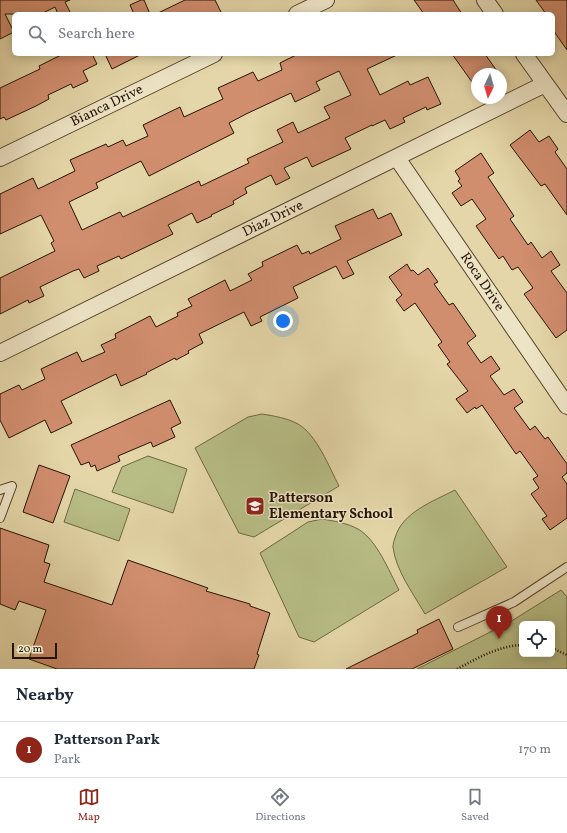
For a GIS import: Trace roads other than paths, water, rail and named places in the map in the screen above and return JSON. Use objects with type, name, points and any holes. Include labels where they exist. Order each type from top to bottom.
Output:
[{"type":"street","points":[[301,12],[326,0]]},
{"type":"street","points":[[485,0],[494,12]]},
{"type":"street","name":"Bianca Drive","points":[[0,158],[210,56]]},
{"type":"street","points":[[525,56],[567,114]]},
{"type":"street","name":"Diaz Drive","points":[[0,353],[545,84]]},
{"type":"street","name":"Roca Drive","points":[[397,158],[567,406]]},
{"type":"lane","points":[[0,490],[12,486],[0,518]]},
{"type":"lane","points":[[458,628],[514,602],[567,567]]},
{"type":"place","name":"Patterson Elementary School","points":[[255,506]]},
{"type":"place","name":"Patterson Park","points":[[499,639]]}]
